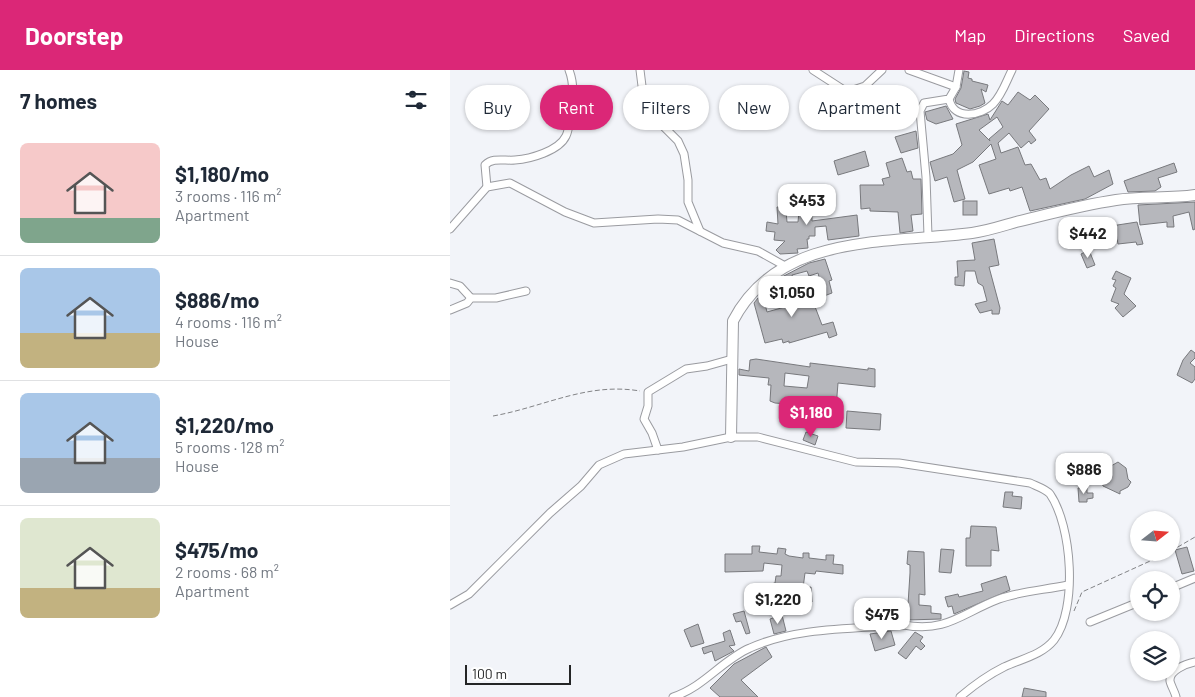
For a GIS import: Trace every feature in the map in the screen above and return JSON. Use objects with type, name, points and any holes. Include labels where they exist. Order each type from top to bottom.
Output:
[{"type":"street","points":[[487,187],[484,173],[485,165],[489,162],[514,160],[539,154],[560,144],[566,137],[573,101],[573,82],[569,70]]},
{"type":"street","points":[[640,70],[643,94],[653,116],[678,141],[684,154],[688,180],[688,202],[700,230]]},
{"type":"street","points":[[813,70],[847,92],[864,86],[882,70]]},
{"type":"street","points":[[908,70],[956,87]]},
{"type":"street","points":[[949,99],[956,87],[959,70]]},
{"type":"street","points":[[949,99],[955,112],[960,115],[977,114],[991,106],[1001,95],[1012,70]]},
{"type":"street","points":[[928,236],[926,177],[920,111],[924,103],[949,99]]},
{"type":"street","points":[[450,229],[487,187],[510,183],[565,212],[594,223],[658,219],[678,220],[723,243],[758,251],[785,266]]},
{"type":"street","points":[[731,437],[733,321],[740,306],[753,290],[785,266],[800,259],[864,241],[973,233],[1118,200],[1168,199],[1195,195]]},
{"type":"street","points":[[450,283],[460,286],[472,298],[496,298],[526,291]]},
{"type":"street","points":[[450,310],[467,303],[472,298]]},
{"type":"street","points":[[658,450],[652,433],[644,419],[648,406],[648,392],[686,369],[732,359]]},
{"type":"street","points":[[450,605],[468,594],[550,513],[581,486],[599,465],[624,454],[683,448],[731,437],[758,437],[782,441],[808,451],[856,462],[899,463],[1030,483],[1049,492],[1059,514],[1067,541],[1068,585],[1065,621],[1053,641],[1039,652],[980,680],[960,697]]},
{"type":"street","points":[[1180,584],[1195,578]]},
{"type":"street","points":[[673,697],[703,683],[741,652],[788,635],[904,625],[922,628],[945,624],[999,600],[1068,585]]},
{"type":"street","points":[[1090,622],[1130,606]]},
{"type":"street","points":[[1176,697],[1170,678],[1195,654]]},
{"type":"street","points":[[1185,664],[1195,662]]},
{"type":"path","points":[[493,416],[521,411],[582,391],[626,388],[648,392]]},
{"type":"path","points":[[1180,546],[1195,537]]},
{"type":"path","points":[[1065,621],[1074,610],[1082,592],[1150,561]]},
{"type":"building","points":[[964,71],[969,72],[968,78],[972,79],[972,81],[988,85],[986,92],[981,89],[985,103],[980,106],[970,109],[956,103],[955,99],[961,88]]},
{"type":"building","points":[[1018,92],[1030,100],[1035,95],[1049,109],[1029,131],[1036,140],[1031,144],[1029,141],[1021,148],[1009,133],[998,143],[1001,153],[1018,147],[1025,165],[1031,164],[1040,180],[1046,178],[1050,189],[1089,166],[1094,177],[1109,170],[1113,184],[1085,199],[1030,211],[1022,187],[1010,191],[1009,188],[989,194],[979,165],[996,159],[991,144],[973,162],[957,170],[965,199],[954,202],[947,177],[935,181],[930,162],[953,154],[962,145],[956,124],[988,114],[990,120],[1002,101],[1008,105]],"holes":[[[997,117],[1003,127],[989,139],[990,141],[979,130]]]},
{"type":"building","points":[[946,106],[953,119],[936,124],[927,120],[925,112]]},
{"type":"building","points":[[916,131],[918,148],[901,153],[895,137]]},
{"type":"building","points":[[865,151],[869,166],[838,175],[834,161]]},
{"type":"building","points":[[902,158],[907,172],[911,171],[913,179],[921,179],[922,214],[911,215],[913,231],[900,233],[898,212],[870,211],[870,208],[861,209],[860,185],[884,185],[882,179],[890,177],[886,163]]},
{"type":"building","points":[[1174,163],[1177,172],[1158,178],[1161,187],[1155,191],[1128,192],[1124,181]]},
{"type":"building","points":[[793,198],[812,198],[812,221],[857,215],[859,236],[828,240],[826,226],[815,227],[815,236],[809,236],[809,239],[807,239],[808,248],[797,249],[798,253],[780,254],[776,250],[785,241],[774,240],[775,232],[766,231],[767,222],[778,224],[777,207],[780,207],[780,204],[793,203]],"holes":[[[786,211],[799,211],[798,222],[787,222]]]},
{"type":"building","points":[[963,201],[977,201],[977,215],[963,215]]},
{"type":"building","points":[[1195,202],[1195,229],[1193,230],[1189,212],[1173,216],[1174,227],[1167,227],[1167,222],[1140,225],[1138,205]]},
{"type":"building","points":[[1137,222],[1143,244],[1137,245],[1136,242],[1118,244],[1116,233],[1113,233],[1111,226]]},
{"type":"building","points":[[994,239],[999,265],[989,267],[1000,308],[999,314],[992,314],[992,310],[980,313],[975,304],[987,301],[983,286],[978,283],[975,271],[965,271],[964,286],[955,285],[955,277],[958,277],[957,261],[975,260],[972,243]]},
{"type":"building","points":[[1089,250],[1095,265],[1087,268],[1081,254]]},
{"type":"building","points":[[825,259],[832,280],[829,281],[832,293],[824,296],[818,273],[809,276],[807,271],[792,275],[793,278],[787,281],[785,277],[780,278],[809,263]]},
{"type":"building","points":[[1116,271],[1131,278],[1124,294],[1136,306],[1123,317],[1115,308],[1119,304],[1111,301],[1116,288],[1113,286],[1116,280],[1112,279]]},
{"type":"building","points":[[791,282],[809,291],[822,325],[833,322],[837,335],[829,338],[827,332],[789,343],[789,341],[783,343],[782,339],[765,343],[754,303],[763,296],[767,312],[792,305],[785,284]]},
{"type":"building","points":[[1191,350],[1195,353],[1195,358],[1190,363],[1195,367],[1195,379],[1192,383],[1177,375],[1183,360]]},
{"type":"building","points":[[756,359],[810,367],[810,363],[868,370],[868,368],[875,369],[875,387],[838,383],[836,408],[775,403],[770,401],[771,385],[768,385],[769,378],[739,375],[739,369],[749,371],[750,360]],"holes":[[[785,373],[809,376],[807,388],[784,386]]]},
{"type":"building","points":[[847,411],[881,414],[880,430],[846,428]]},
{"type":"building","points":[[806,432],[818,436],[815,445],[803,440]]},
{"type":"building","points":[[1118,462],[1126,468],[1128,479],[1131,482],[1128,487],[1120,491],[1120,494],[1103,486],[1101,479],[1103,464],[1111,466]]},
{"type":"building","points":[[1078,488],[1087,488],[1087,493],[1093,493],[1093,498],[1087,499],[1087,502],[1079,502]]},
{"type":"building","points":[[1005,492],[1013,492],[1012,496],[1022,497],[1021,509],[1003,507]]},
{"type":"building","points":[[971,526],[996,527],[999,551],[991,550],[991,566],[966,566],[966,538],[970,538]]},
{"type":"building","points":[[752,546],[760,546],[759,552],[777,554],[778,548],[786,549],[785,554],[803,558],[803,553],[809,553],[809,558],[826,560],[826,555],[834,555],[833,564],[843,565],[843,574],[816,571],[815,574],[805,573],[803,588],[811,587],[812,602],[799,602],[799,599],[765,610],[757,587],[775,583],[776,576],[781,576],[782,565],[764,563],[763,571],[725,572],[725,554],[752,554]]},
{"type":"building","points":[[1187,547],[1194,571],[1182,574],[1178,561],[1180,561],[1180,549]]},
{"type":"building","points":[[941,549],[954,550],[951,573],[939,572]]},
{"type":"building","points":[[908,551],[924,552],[925,595],[919,594],[919,605],[931,606],[931,613],[941,614],[941,619],[907,620],[910,573],[910,565],[907,564]]},
{"type":"building","points":[[1006,576],[1010,590],[954,614],[952,606],[948,607],[945,597],[958,594],[959,597],[983,591],[981,584]]},
{"type":"building","points":[[744,611],[750,633],[746,634],[741,621],[736,622],[733,614]]},
{"type":"building","points":[[782,615],[786,631],[774,634],[770,619]]},
{"type":"building","points":[[698,624],[704,643],[691,647],[684,630]]},
{"type":"building","points":[[730,630],[735,645],[729,646],[734,651],[715,661],[712,651],[704,654],[702,648],[725,641],[723,633]]},
{"type":"building","points":[[891,631],[895,645],[875,651],[870,634]]},
{"type":"building","points":[[915,632],[923,637],[920,641],[925,646],[921,650],[916,646],[906,659],[898,653]]},
{"type":"building","points":[[766,647],[772,657],[741,680],[758,697],[720,697],[710,688],[734,664]]},
{"type":"building","points":[[1024,688],[1046,692],[1046,697],[1022,697]]}]
